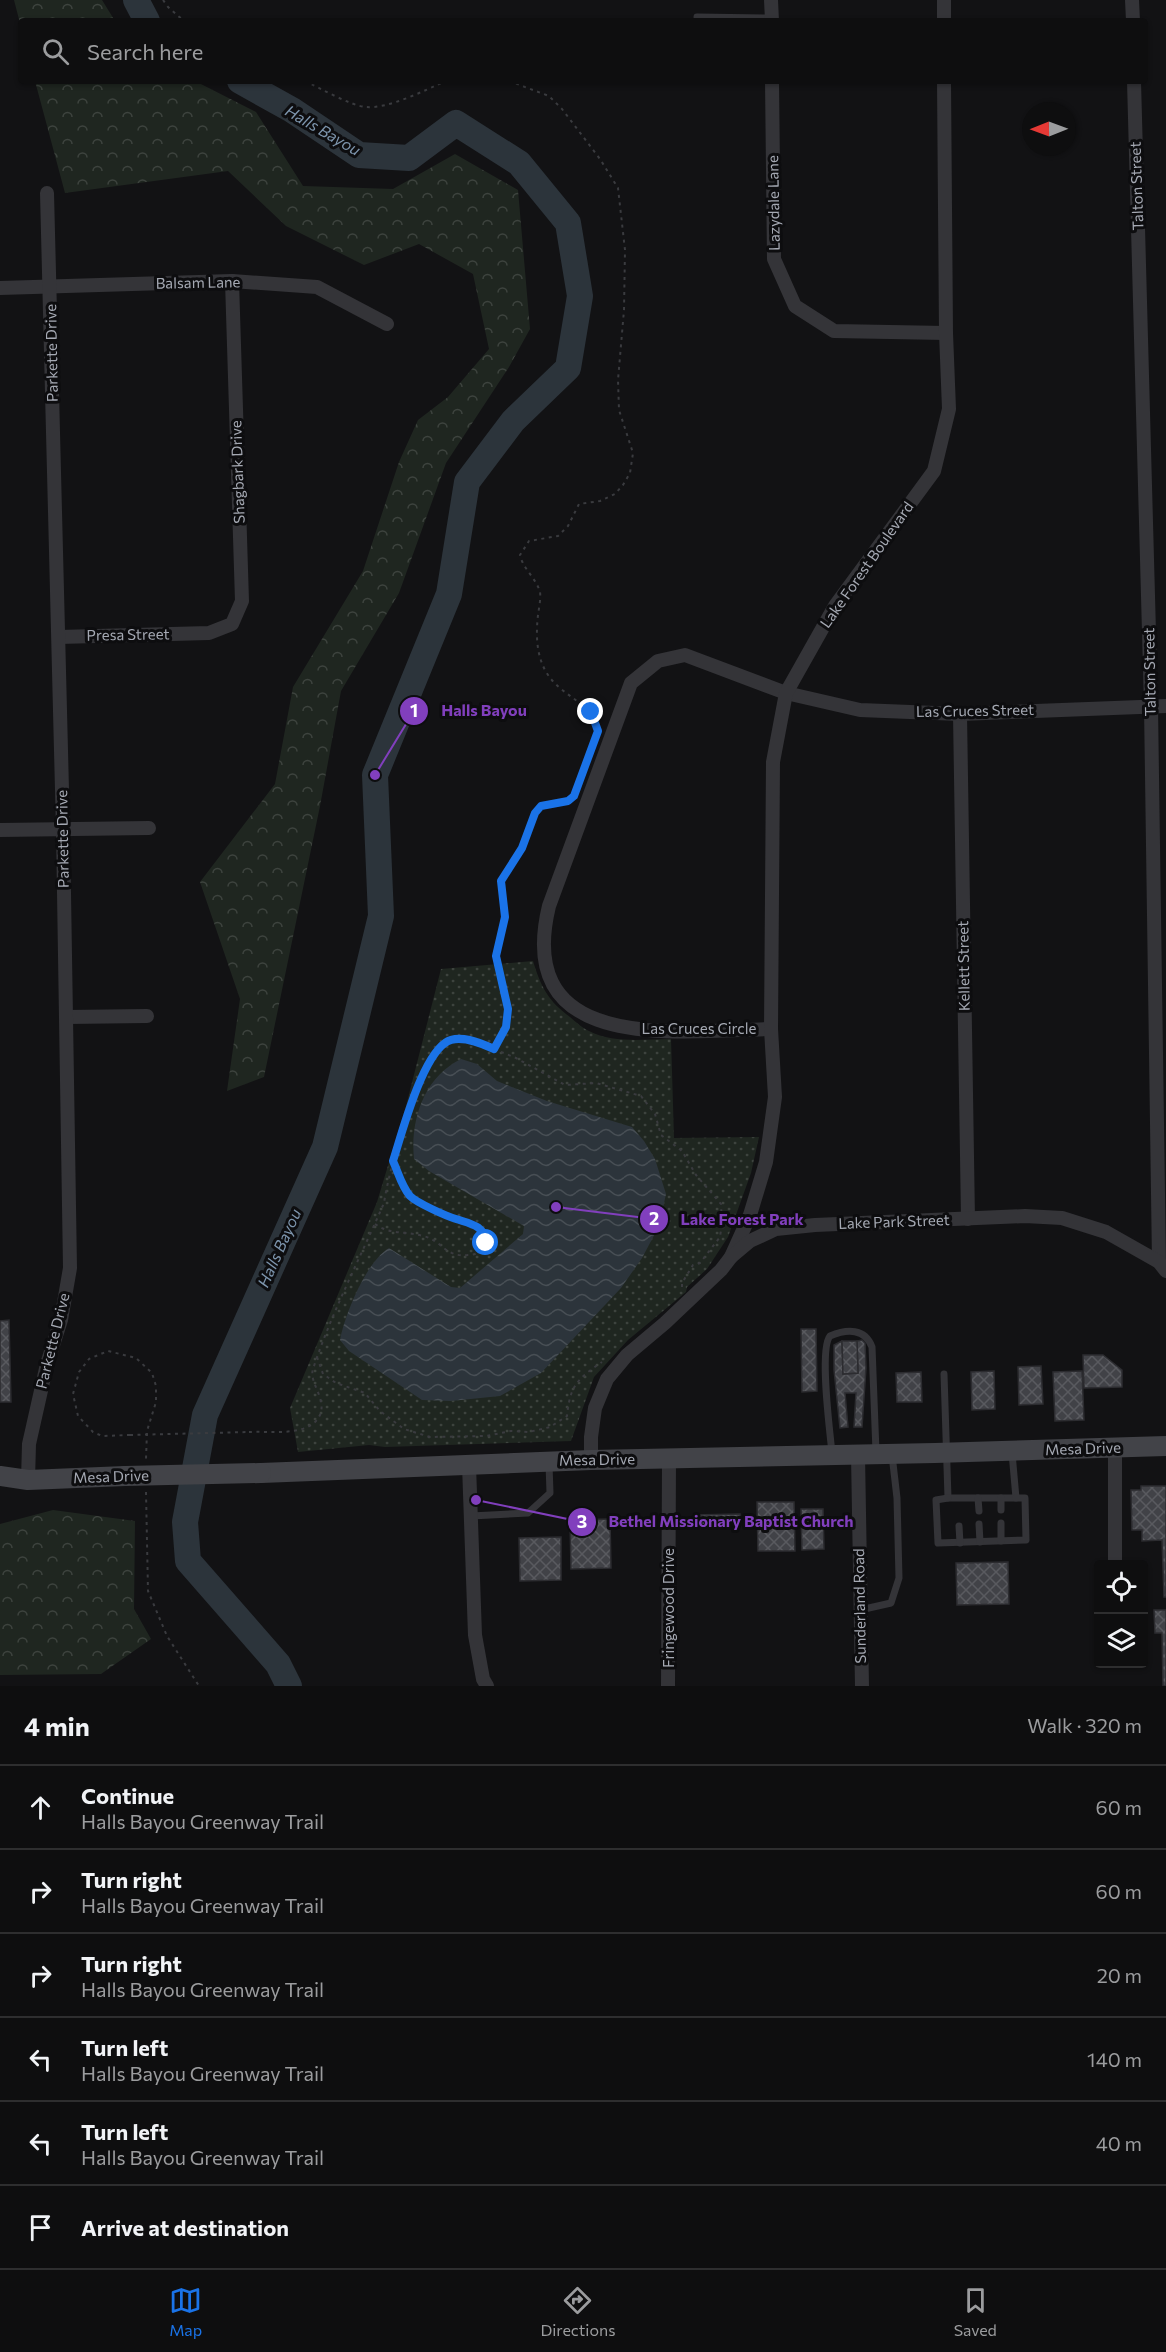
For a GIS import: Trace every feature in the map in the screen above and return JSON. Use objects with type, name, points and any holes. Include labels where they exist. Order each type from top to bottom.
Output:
[{"type":"main road","name":"Mesa Drive","points":[[0,1486],[28,1480],[591,1460],[1166,1446]]},
{"type":"main road","name":"Mesa Drive","points":[[0,1476],[28,1480]]},
{"type":"street","points":[[771,0],[771,18]]},
{"type":"street","points":[[944,0],[944,18]]},
{"type":"street","points":[[1132,0],[1132,18]]},
{"type":"street","name":"Lazydale Lane","points":[[772,84],[774,259],[795,306],[834,331],[946,333]]},
{"type":"street","name":"Lake Forest Boulevard","points":[[731,1257],[750,1215],[766,1162],[775,1097],[771,1029],[773,762],[786,693],[835,606],[934,471],[950,409],[946,333],[944,84]]},
{"type":"street","name":"Talton Street","points":[[1134,84],[1163,1266]]},
{"type":"street","name":"Parkette Drive","points":[[28,1480],[29,1444],[47,1364],[61,1320],[70,1268],[59,637],[47,193]]},
{"type":"street","name":"Balsam Lane","points":[[0,288],[232,281],[317,286],[387,324]]},
{"type":"street","name":"Shagbark Drive","points":[[196,634],[209,633],[232,624],[242,601],[232,281]]},
{"type":"street","name":"Presa Street","points":[[59,637],[196,634]]},
{"type":"street","name":"Las Cruces Circle","points":[[771,1029],[643,1031],[601,1022],[562,998],[545,968],[543,930],[549,906],[631,683],[658,662],[685,655],[786,693]]},
{"type":"street","name":"Las Cruces Street","points":[[786,693],[860,710],[960,714],[1166,706]]},
{"type":"street","name":"Kellett Street","points":[[960,714],[968,1219]]},
{"type":"street","points":[[0,831],[150,828]]},
{"type":"street","points":[[67,1017],[147,1016]]},
{"type":"street","name":"Lake Park Street","points":[[591,1460],[595,1408],[607,1379],[627,1355],[665,1323],[731,1257],[750,1241],[776,1229],[816,1225],[1025,1216],[1062,1218],[1106,1232],[1163,1266]]},
{"type":"street","points":[[1114,1560],[1115,1448]]},
{"type":"street","name":"Sunderland Road","points":[[862,1686],[860,1610],[875,1454]]},
{"type":"street","name":"Fringewood Drive","points":[[668,1686],[669,1459]]},
{"type":"street","points":[[469,1465],[475,1635],[483,1679],[487,1686]]},
{"type":"lane","points":[[698,17],[722,18]]},
{"type":"lane","points":[[832,1455],[825,1346],[830,1336],[859,1332],[864,1334],[872,1347],[875,1454],[897,1497],[899,1578],[891,1603],[860,1610]]},
{"type":"lane","points":[[944,1374],[948,1498]]},
{"type":"lane","points":[[1012,1451],[1016,1498]]},
{"type":"lane","points":[[471,1516],[528,1513],[550,1493],[549,1462]]},
{"type":"lane","points":[[1001,1497],[1001,1510]]},
{"type":"lane","points":[[1025,1497],[1026,1540],[938,1543],[936,1500],[1016,1498],[1025,1497]]},
{"type":"lane","points":[[959,1498],[959,1508]]},
{"type":"lane","points":[[978,1498],[979,1511]]},
{"type":"lane","points":[[1001,1523],[1001,1541]]},
{"type":"lane","points":[[979,1524],[980,1542]]},
{"type":"lane","points":[[959,1526],[960,1543]]},
{"type":"path","points":[[163,0],[181,18]]},
{"type":"path","points":[[311,84],[366,107],[385,105],[438,84]]},
{"type":"path","points":[[520,84],[549,96],[562,109],[600,159],[618,188],[626,250],[618,380],[619,410],[633,453],[630,473],[615,494],[600,501],[579,504],[568,526],[558,536],[529,541],[520,555],[522,563],[540,592],[537,638],[545,669],[564,694],[591,712],[598,731]]},
{"type":"path","points":[[494,1049],[506,1027],[508,1009],[496,956],[505,917],[501,881],[522,848],[535,813],[541,806],[568,801],[574,796]]},
{"type":"path","points":[[130,1435],[298,1430],[309,1427],[318,1419],[322,1406],[312,1373],[317,1358],[384,1203],[393,1161],[427,1066],[446,1042],[461,1039],[494,1049],[516,1058],[565,1085],[596,1083],[641,1096],[655,1114],[661,1135],[682,1151],[696,1175],[720,1204],[722,1223],[720,1237],[700,1263],[693,1265],[682,1283],[682,1290]]},
{"type":"path","points":[[375,1224],[394,1232],[425,1236],[450,1254],[460,1256],[482,1251],[486,1243],[485,1236],[479,1227],[468,1221],[456,1219],[410,1196],[393,1161]]},
{"type":"path","points":[[317,1358],[323,1374],[336,1383],[365,1393],[380,1411],[404,1429],[430,1437],[486,1436],[511,1431],[530,1432],[550,1426],[567,1416],[569,1394],[585,1374],[609,1355]]},
{"type":"green space","points":[[14,0],[102,0],[113,18],[19,18]]},
{"type":"green space","points":[[36,84],[201,84],[256,112],[303,186],[393,189],[455,154],[518,190],[530,329],[509,367],[446,463],[399,593],[341,691],[320,806],[264,1077],[227,1091],[240,999],[200,882],[275,784],[293,687],[363,571],[399,462],[418,420],[448,397],[489,349],[473,274],[419,244],[364,265],[286,226],[228,171],[65,193]]},
{"type":"green space","points":[[533,961],[542,986],[551,999],[586,1030],[609,1038],[671,1039],[674,1138],[759,1137],[751,1173],[728,1237],[707,1269],[687,1287],[686,1292],[628,1340],[594,1377],[571,1441],[385,1447],[369,1445],[298,1452],[290,1408],[377,1202],[406,1106],[441,969]]},
{"type":"green space","points":[[53,1510],[135,1521],[134,1609],[151,1639],[101,1674],[0,1675],[0,1524]]},
{"type":"water","points":[[461,1059],[477,1064],[497,1081],[547,1101],[632,1127],[655,1159],[666,1194],[659,1226],[642,1258],[621,1288],[541,1373],[500,1396],[451,1401],[422,1400],[349,1351],[340,1340],[352,1303],[365,1276],[380,1255],[389,1248],[451,1287],[460,1288],[523,1234],[524,1226],[429,1171],[414,1159],[414,1129],[422,1101],[437,1077]]},
{"type":"building","points":[[9,1320],[11,1402],[0,1402],[0,1321]]},
{"type":"building","points":[[801,1329],[816,1329],[817,1391],[802,1392]]},
{"type":"building","points":[[862,1340],[865,1343],[866,1368],[862,1427],[854,1427],[856,1393],[845,1393],[848,1427],[840,1428],[834,1370],[834,1345],[842,1341],[843,1374],[858,1373],[857,1341]]},
{"type":"building","points":[[842,1341],[857,1341],[858,1373],[843,1374]]},
{"type":"building","points":[[1083,1355],[1103,1355],[1122,1370],[1122,1387],[1084,1388]]},
{"type":"building","points":[[1041,1366],[1043,1404],[1019,1405],[1018,1367]]},
{"type":"building","points":[[994,1371],[995,1409],[972,1410],[971,1372]]},
{"type":"building","points":[[1082,1371],[1084,1420],[1055,1421],[1053,1372]]},
{"type":"building","points":[[921,1372],[922,1402],[897,1402],[896,1373]]},
{"type":"building","points":[[1141,1486],[1166,1486],[1166,1597],[1164,1597],[1162,1540],[1142,1541],[1142,1530],[1132,1530],[1131,1490],[1141,1490]]},
{"type":"building","points":[[757,1502],[794,1502],[795,1551],[758,1551]]},
{"type":"building","points":[[801,1509],[823,1509],[824,1549],[802,1550]]},
{"type":"building","points":[[740,1514],[740,1525],[694,1526],[693,1515]]},
{"type":"building","points":[[610,1519],[611,1568],[571,1569],[570,1520]]},
{"type":"building","points":[[561,1537],[561,1580],[520,1581],[519,1538]]},
{"type":"building","points":[[1008,1562],[1009,1604],[957,1605],[956,1563]]},
{"type":"building","points":[[1154,1610],[1166,1610],[1166,1686],[1163,1686],[1162,1633],[1155,1633]]},
{"type":"waterway","name":"Halls Bayou","points":[[136,0],[145,18]]},
{"type":"waterway","name":"Halls Bayou","points":[[245,84],[292,110],[359,155],[409,158],[456,123],[519,163],[568,223],[580,296],[568,368],[513,421],[467,482],[449,594],[375,775],[381,916],[325,1147],[205,1415],[185,1522],[188,1561],[278,1664],[289,1686]]},
{"type":"place","name":"Halls Bayou","points":[[375,775]]},
{"type":"place","name":"Lake Forest Park","points":[[556,1207]]},
{"type":"place","name":"Bethel Missionary Baptist Church","points":[[476,1500]]},
{"type":"route","points":[[486,1243],[485,1236],[479,1227],[437,1211],[410,1196],[393,1161],[427,1066],[446,1042],[461,1039],[481,1043],[494,1049],[506,1027],[508,1009],[496,956],[505,917],[501,881],[522,848],[535,813],[541,806],[568,801],[574,796],[598,731],[591,712]]}]
